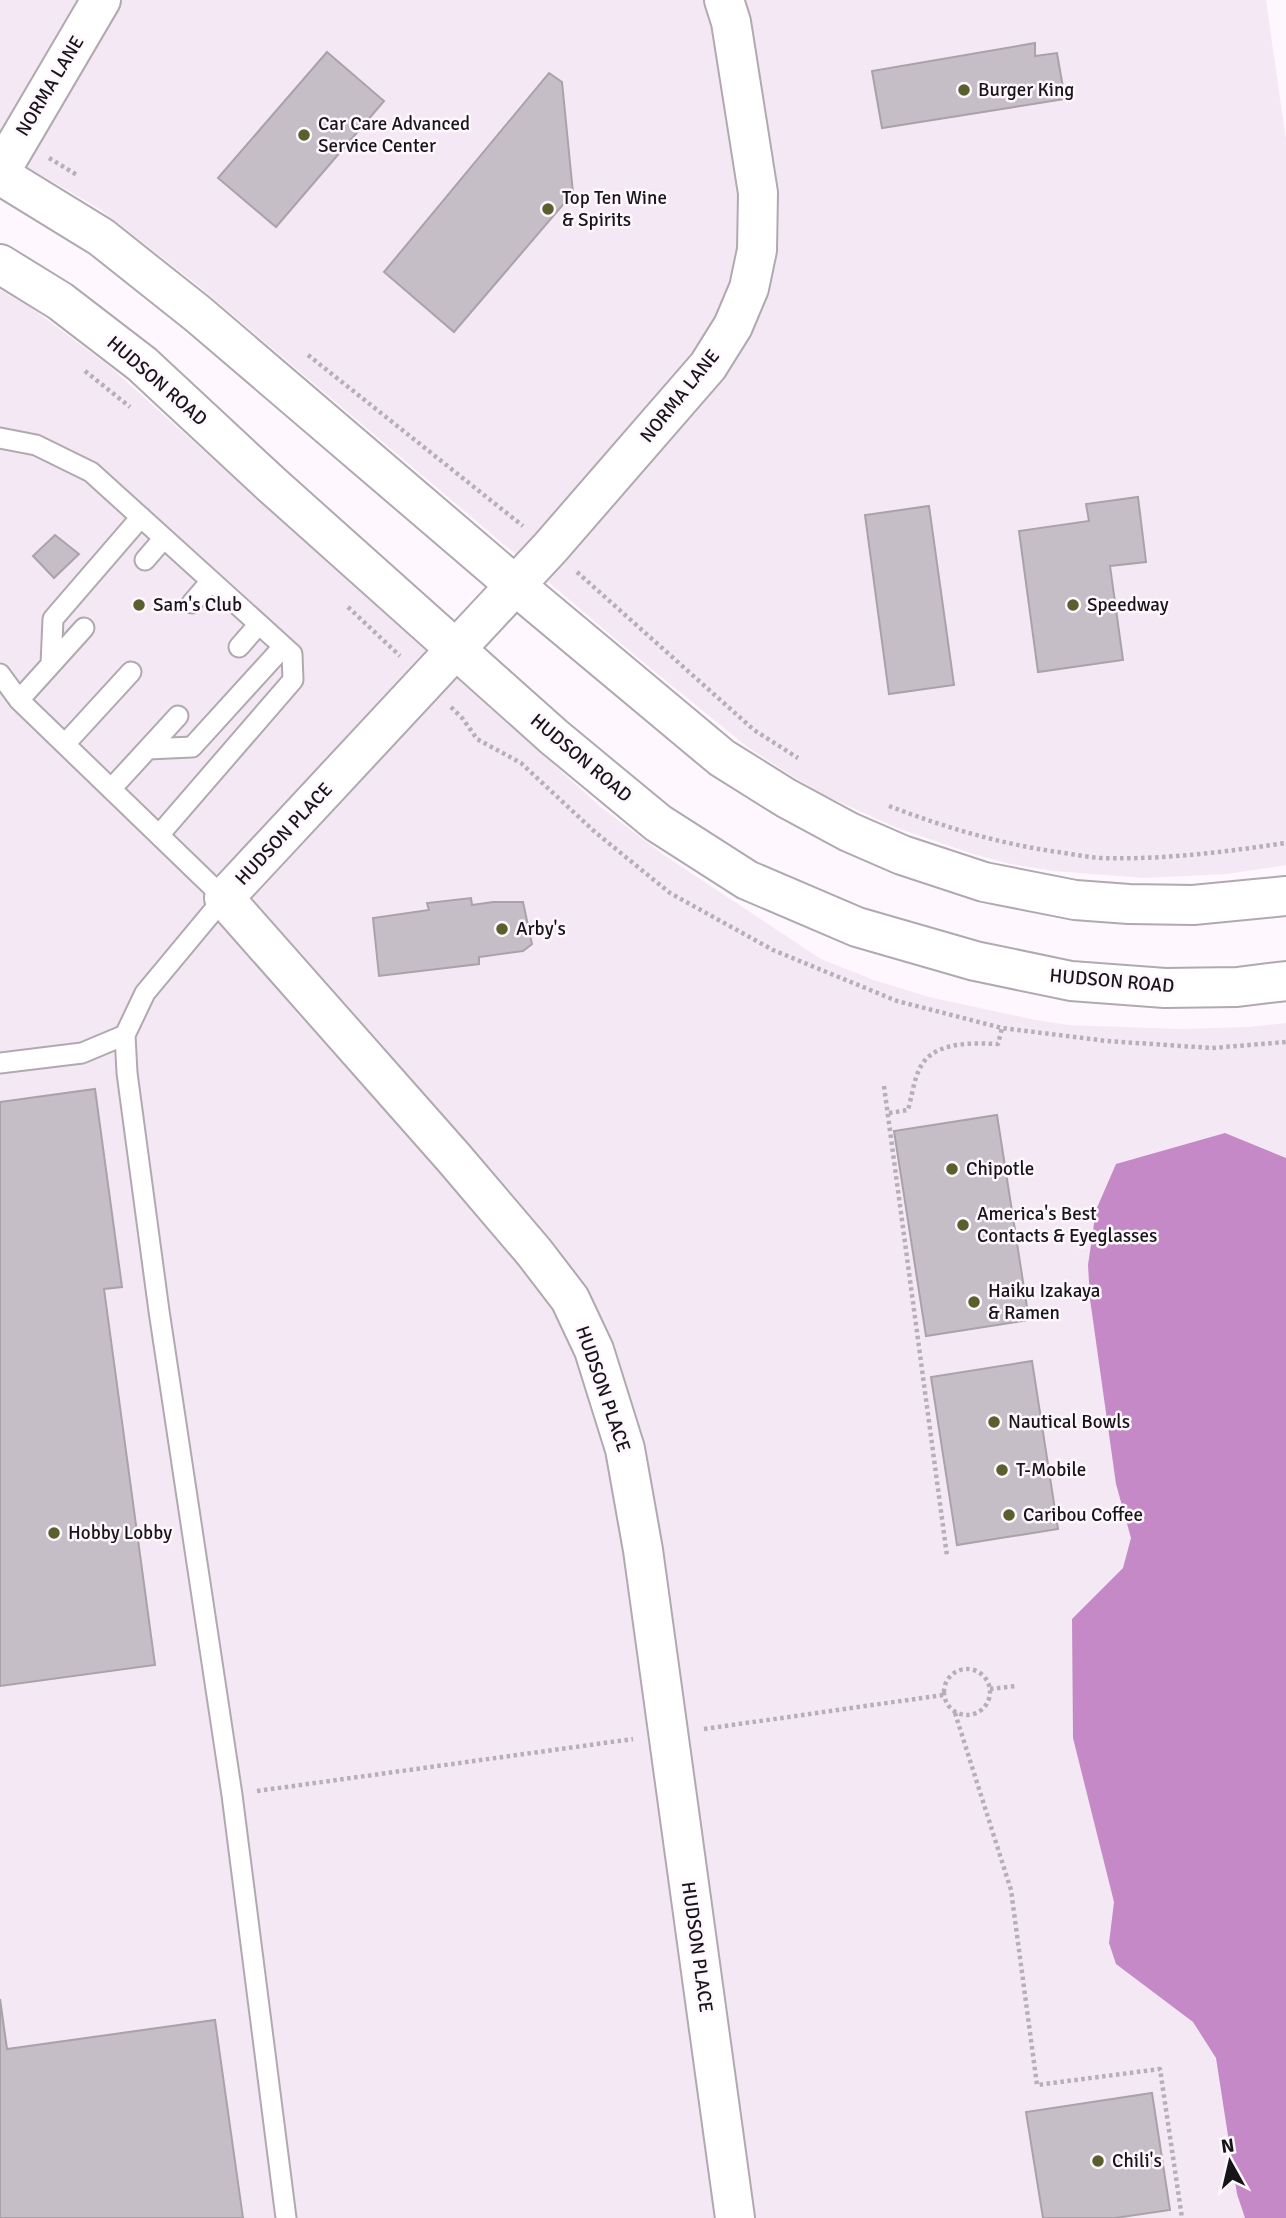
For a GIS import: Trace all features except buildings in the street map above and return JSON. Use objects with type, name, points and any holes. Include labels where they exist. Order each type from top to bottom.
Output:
[{"type":"street","name":"NORMA LANE","points":[[0,174],[101,0]]},
{"type":"street","name":"NORMA LANE","points":[[457,649],[516,586],[708,366],[733,326],[748,288],[757,250],[758,193],[732,22],[724,0]]},
{"type":"street","points":[[0,174],[101,237],[198,314],[722,758],[786,797],[849,832],[901,855],[984,882],[1075,900],[1129,904],[1193,905],[1286,896]]},
{"type":"street","name":"HUDSON ROAD","points":[[0,264],[60,301],[142,364],[271,484],[554,737],[659,822],[747,880],[857,927],[975,961],[1072,981],[1166,988],[1237,987],[1286,981]]},
{"type":"street","name":"HUDSON PLACE","points":[[457,649],[224,898],[534,1252],[570,1299],[594,1350],[625,1449],[643,1550],[734,2218]]},
{"type":"lane","points":[[0,438],[36,445],[91,472],[292,654],[293,680],[159,835]]},
{"type":"lane","points":[[51,664],[53,619],[141,517]]},
{"type":"lane","points":[[145,560],[164,538]]},
{"type":"lane","points":[[192,603],[211,581]]},
{"type":"lane","points":[[239,647],[259,624]]},
{"type":"lane","points":[[19,700],[84,628]]},
{"type":"lane","points":[[148,749],[192,747],[284,647]]},
{"type":"lane","points":[[65,744],[131,672]]},
{"type":"lane","points":[[0,674],[19,700],[224,898],[145,993],[125,1035],[127,1073],[148,1236],[232,1795],[286,2218]]},
{"type":"lane","points":[[111,789],[178,716]]},
{"type":"lane","points":[[0,1063],[82,1053],[125,1035]]},
{"type":"path","points":[[78,365],[132,409]]},
{"type":"path","points":[[610,601],[754,730],[800,760]]},
{"type":"path","points":[[345,604],[376,632]]},
{"type":"path","points":[[879,802],[942,825],[1017,846],[1098,858],[1159,858],[1230,852],[1286,843]]},
{"type":"path","points":[[889,1113],[908,1110],[919,1068],[928,1056],[942,1048],[998,1044],[1002,1028]]},
{"type":"path","points":[[884,1086],[947,1556]]},
{"type":"path","points":[[955,1713],[970,1715],[983,1709],[990,1697],[988,1681],[983,1675],[968,1669],[960,1670],[947,1679],[943,1695],[945,1702],[955,1713],[1011,1891],[1037,2085],[1160,2068],[1182,2218]]},
{"type":"path","points":[[990,1689],[1016,1686]]},
{"type":"path","points":[[232,1795],[943,1695]]},
{"type":"shaded area","points":[[0,0],[1266,0],[1286,140],[1286,865],[1227,874],[1144,878],[1053,871],[1010,864],[897,828],[822,794],[746,746],[638,658],[195,283],[98,208],[0,151]]},
{"type":"shaded area","points":[[0,290],[30,307],[109,366],[602,808],[661,853],[821,959],[874,980],[929,997],[1068,1025],[1180,1029],[1286,1023],[1286,2218],[0,2218]]},
{"type":"shaded area","points":[[1225,1133],[1286,1158],[1286,2218],[1245,2218],[1237,2194],[1216,2058],[1193,2022],[1116,1964],[1109,1943],[1114,1902],[1073,1738],[1072,1619],[1123,1568],[1131,1538],[1116,1484],[1090,1299],[1088,1265],[1096,1210],[1116,1164]]},
{"type":"place","name":"Burger King","points":[[964,90]]},
{"type":"place","name":"Car Care Advanced Service Center","points":[[304,135]]},
{"type":"place","name":"Top Ten Wine & Spirits","points":[[548,209]]},
{"type":"place","name":"Sam's Club","points":[[139,605]]},
{"type":"place","name":"Speedway","points":[[1073,605]]},
{"type":"place","name":"Arby's","points":[[502,929]]},
{"type":"place","name":"Chipotle","points":[[952,1169]]},
{"type":"place","name":"America's Best Contacts & Eyeglasses","points":[[963,1225]]},
{"type":"place","name":"Haiku Izakaya & Ramen","points":[[974,1302]]},
{"type":"place","name":"Nautical Bowls","points":[[994,1422]]},
{"type":"place","name":"T-Mobile","points":[[1002,1470]]},
{"type":"place","name":"Caribou Coffee","points":[[1009,1515]]},
{"type":"place","name":"Hobby Lobby","points":[[54,1533]]},
{"type":"place","name":"Chili's","points":[[1098,2161]]}]
